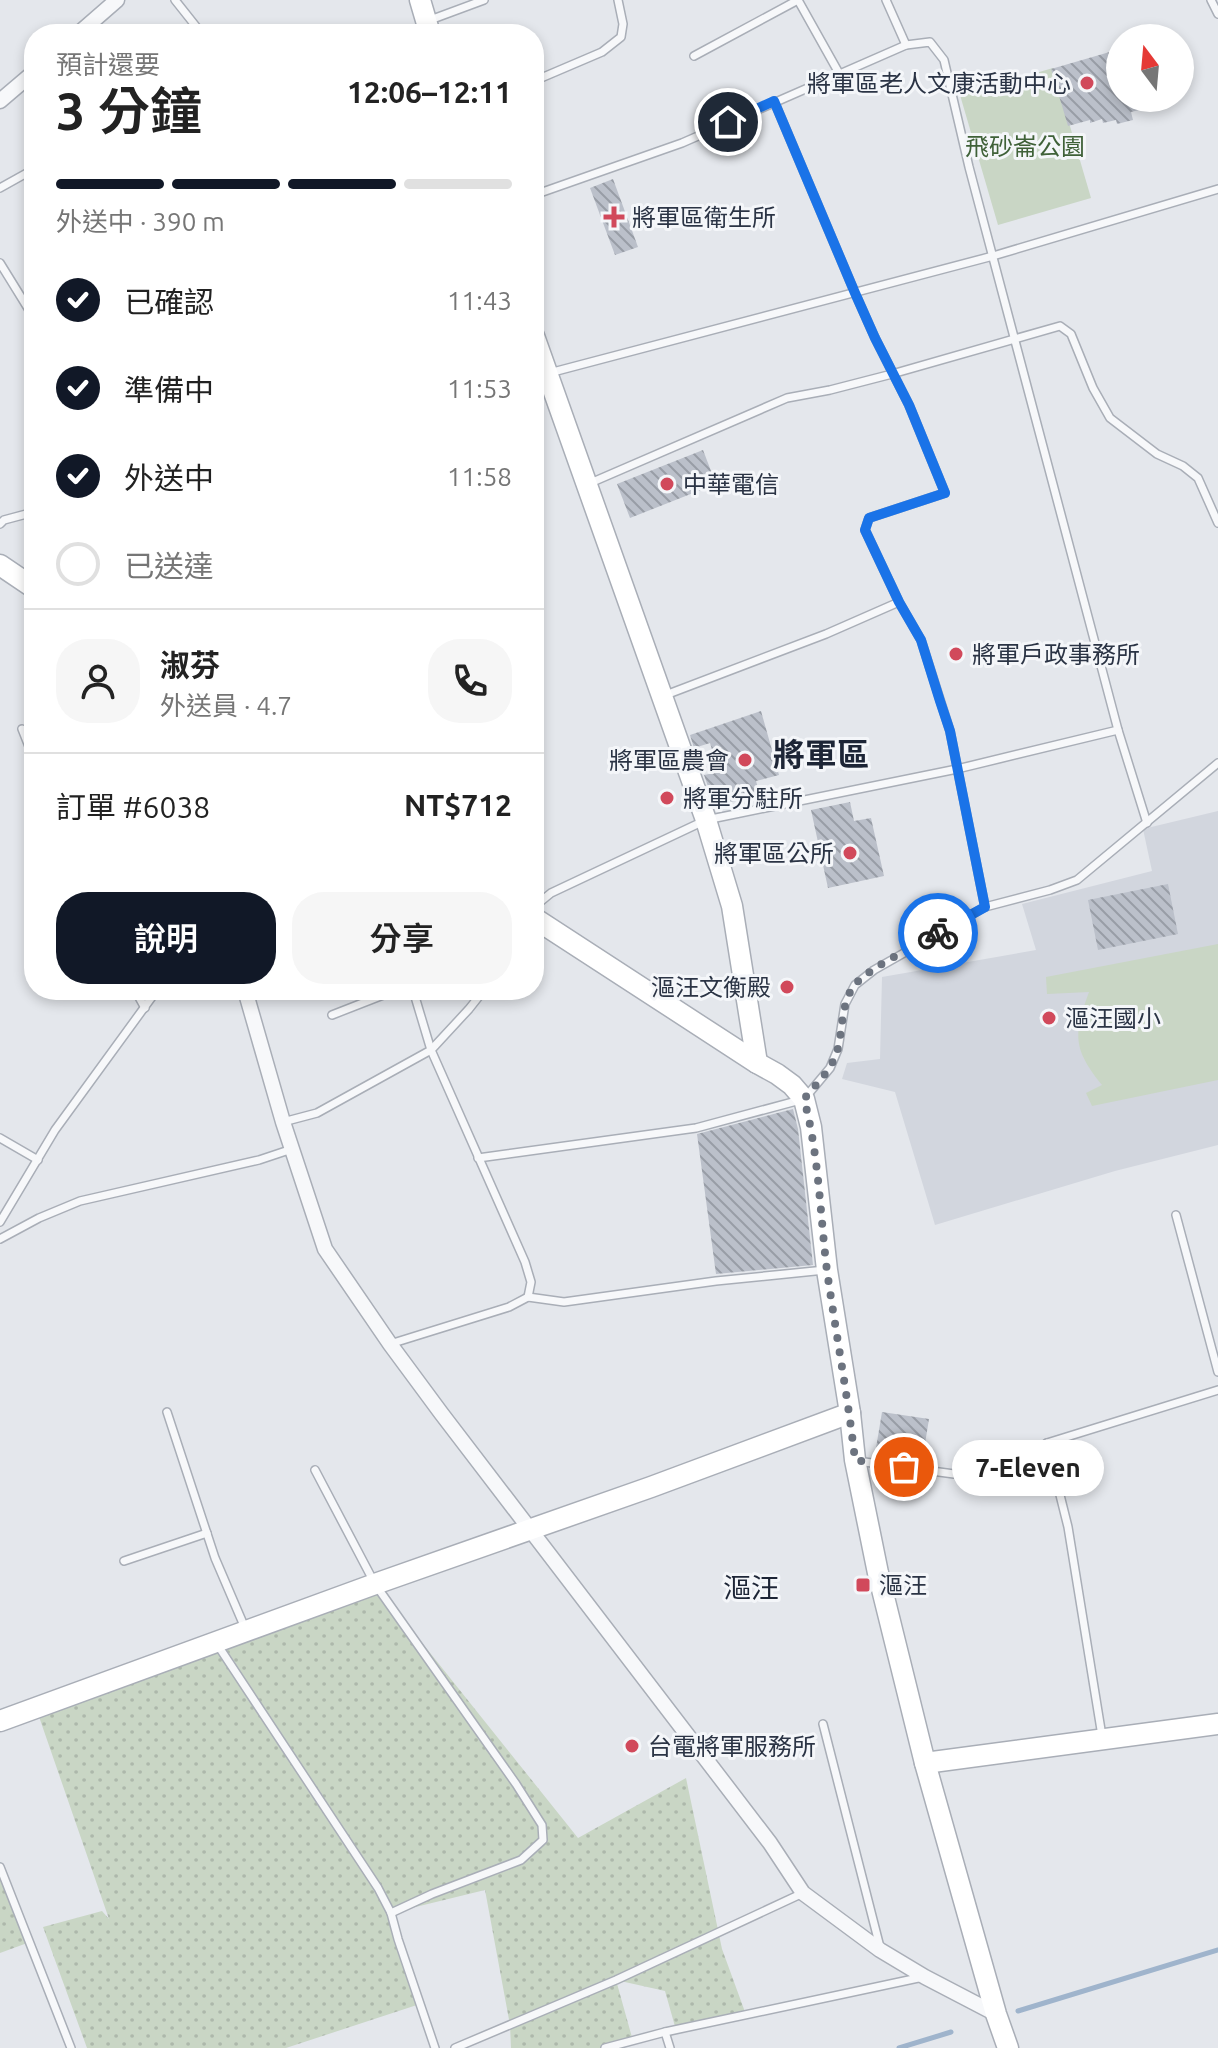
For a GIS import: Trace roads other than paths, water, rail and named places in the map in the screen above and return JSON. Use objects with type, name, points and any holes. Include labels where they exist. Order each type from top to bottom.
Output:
[{"type":"street","points":[[89,24],[117,0]]},
{"type":"street","points":[[420,0],[427,24]]},
{"type":"street","points":[[0,101],[24,81]]},
{"type":"street","points":[[544,382],[586,485],[706,820],[732,906],[757,1063]]},
{"type":"street","points":[[0,565],[24,581]]},
{"type":"street","points":[[544,925],[777,1074],[804,1099],[811,1127],[827,1270],[855,1460],[878,1573],[925,1763],[1008,2048]]},
{"type":"street","points":[[248,1000],[283,1122],[325,1249],[390,1344],[770,1843],[803,1893],[880,1950],[996,2014]]},
{"type":"street","points":[[0,1721],[850,1413]]},
{"type":"street","points":[[925,1763],[1218,1724]]},
{"type":"lane","points":[[175,0],[194,24]]},
{"type":"lane","points":[[436,24],[484,0]]},
{"type":"lane","points":[[544,77],[602,52],[621,37],[623,24],[618,0]]},
{"type":"lane","points":[[694,56],[798,0],[840,75]]},
{"type":"lane","points":[[886,0],[906,45]]},
{"type":"lane","points":[[1211,0],[1218,14]]},
{"type":"lane","points":[[544,191],[682,143],[906,45],[930,42],[944,60],[969,167],[1118,730],[1147,823]]},
{"type":"lane","points":[[774,101],[855,293],[909,405],[945,493],[869,518],[865,530],[921,640],[950,731],[985,907]]},
{"type":"lane","points":[[0,188],[24,175]]},
{"type":"lane","points":[[544,374],[993,256],[1218,189]]},
{"type":"lane","points":[[0,263],[24,296]]},
{"type":"lane","points":[[586,485],[787,398],[892,374],[1060,326],[1071,334],[1093,388],[1110,418],[1157,454],[1183,466],[1198,478],[1218,523]]},
{"type":"lane","points":[[0,524],[24,515]]},
{"type":"lane","points":[[662,696],[826,634],[899,602]]},
{"type":"lane","points":[[22,729],[24,734]]},
{"type":"lane","points":[[544,899],[706,820],[957,769],[1118,730]]},
{"type":"lane","points":[[478,1158],[696,1128],[804,1099],[830,1068],[838,1049],[845,1004],[855,985],[874,970],[985,907],[1077,880],[1218,763]]},
{"type":"lane","points":[[141,1000],[145,1008]]},
{"type":"lane","points":[[0,1222],[55,1130],[150,1000]]},
{"type":"lane","points":[[332,1015],[370,1000]]},
{"type":"lane","points":[[416,1000],[431,1050],[525,1262],[531,1282],[528,1297]]},
{"type":"lane","points":[[283,1122],[317,1113],[431,1050],[476,1000]]},
{"type":"lane","points":[[0,1138],[38,1160]]},
{"type":"lane","points":[[0,1239],[80,1201],[259,1160],[292,1149]]},
{"type":"lane","points":[[1176,1215],[1218,1372]]},
{"type":"lane","points":[[390,1344],[509,1307],[528,1297],[564,1302],[716,1281],[827,1270]]},
{"type":"lane","points":[[855,1460],[954,1474],[1013,1466],[1047,1443],[1218,1390]]},
{"type":"lane","points":[[167,1412],[207,1533],[245,1630]]},
{"type":"lane","points":[[1047,1443],[1068,1527],[1102,1738]]},
{"type":"lane","points":[[315,1470],[375,1584],[542,1825],[543,1840],[521,1860],[391,1913]]},
{"type":"lane","points":[[124,1561],[207,1533]]},
{"type":"lane","points":[[215,1642],[378,1888],[391,1913],[435,2048]]},
{"type":"lane","points":[[823,1724],[880,1950]]},
{"type":"lane","points":[[0,1867],[71,2048]]},
{"type":"lane","points":[[455,2048],[616,1980],[803,1893]]},
{"type":"lane","points":[[605,2048],[665,2032],[925,1977]]},
{"type":"lane","points":[[665,2032],[670,2048]]},
{"type":"waterway","points":[[1018,2011],[1218,1950]]},
{"type":"waterway","points":[[899,2048],[951,2032]]},
{"type":"place","name":"將軍區老人文康活動中心","points":[[1087,83]]},
{"type":"place","name":"將軍區衛生所","points":[[614,217]]},
{"type":"place","name":"中華電信","points":[[667,484]]},
{"type":"place","name":"將軍戶政事務所","points":[[956,654]]},
{"type":"place","name":"將軍區農會","points":[[745,760]]},
{"type":"place","name":"將軍分駐所","points":[[667,798]]},
{"type":"place","name":"將軍區公所","points":[[850,853]]},
{"type":"place","name":"漚汪文衡殿","points":[[787,987]]},
{"type":"place","name":"漚汪國小","points":[[1049,1018]]},
{"type":"place","name":"7-Eleven","points":[[904,1467]]},
{"type":"place","name":"漚汪","points":[[863,1585]]},
{"type":"place","name":"台電將軍服務所","points":[[632,1746]]},
{"type":"district","name":"將軍區","points":[[821,754]]},
{"type":"district","name":"漚汪","points":[[751,1587]]},
{"type":"park label","name":"飛砂崙公園","points":[[1025,146]]}]
